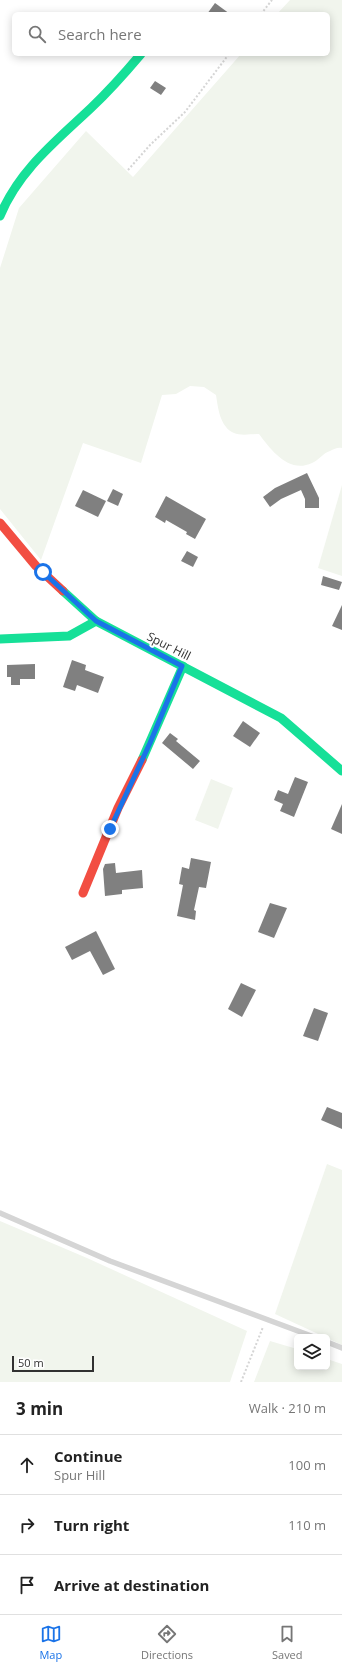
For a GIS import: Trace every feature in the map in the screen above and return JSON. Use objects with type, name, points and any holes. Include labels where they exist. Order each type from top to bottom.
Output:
[{"type":"street","points":[[0,216],[11,191],[26,170],[105,95],[139,56]]},
{"type":"street","name":"Spur Hill","points":[[0,523],[36,566],[96,621],[281,718],[342,770]]},
{"type":"street","points":[[0,639],[68,636],[96,621]]},
{"type":"street","points":[[83,893],[118,808],[150,743],[182,666]]},
{"type":"lane","points":[[0,1213],[110,1262],[306,1334]]},
{"type":"lane","points":[[330,1343],[342,1348]]},
{"type":"path","points":[[263,12],[272,0]]},
{"type":"path","points":[[128,170],[185,112],[227,56]]},
{"type":"path","points":[[241,1382],[266,1318]]},
{"type":"shaded area","points":[[290,0],[342,0],[342,448],[336,448],[312,463],[304,466],[288,463],[281,459],[269,447],[259,434],[246,435],[234,433],[229,430],[220,417],[216,395],[204,387],[190,386],[176,394],[162,395],[141,463],[83,443],[41,560],[0,509],[0,268],[19,208],[86,131],[133,177],[239,56],[330,56],[330,12],[279,12]]},
{"type":"shaded area","points":[[342,485],[342,576],[318,568]]},
{"type":"shaded area","points":[[211,779],[233,788],[218,829],[195,820]]},
{"type":"shaded area","points":[[327,1164],[342,1170],[342,1345],[330,1339],[330,1334],[318,1334],[275,1314]]},
{"type":"shaded area","points":[[0,1221],[87,1258],[247,1331],[230,1382],[0,1382]]},
{"type":"shaded area","points":[[270,1341],[294,1348],[294,1370],[330,1370],[330,1360],[342,1364],[342,1382],[254,1382]]},
{"type":"building","points":[[215,3],[227,12],[208,12]]},
{"type":"building","points":[[155,81],[166,88],[161,95],[150,88]]},
{"type":"building","points":[[307,473],[319,498],[319,508],[305,508],[305,499],[301,490],[281,499],[270,507],[263,497],[275,488]]},
{"type":"building","points":[[113,489],[123,494],[118,506],[107,501]]},
{"type":"building","points":[[83,490],[106,501],[98,517],[75,506]]},
{"type":"building","points":[[166,496],[206,519],[195,539],[186,534],[187,532],[166,520],[165,523],[155,517]]},
{"type":"building","points":[[187,551],[198,557],[193,567],[181,561]]},
{"type":"building","points":[[323,576],[342,582],[339,590],[321,585]]},
{"type":"building","points":[[342,605],[342,630],[332,626]]},
{"type":"building","points":[[72,660],[86,665],[85,670],[104,677],[98,693],[77,685],[75,691],[63,687]]},
{"type":"building","points":[[35,664],[35,679],[20,679],[20,685],[11,685],[11,677],[7,677],[7,665]]},
{"type":"building","points":[[243,721],[260,733],[250,747],[233,736]]},
{"type":"building","points":[[170,733],[178,739],[176,741],[200,761],[193,769],[162,743]]},
{"type":"building","points":[[295,777],[308,782],[294,817],[280,811],[283,804],[274,800],[278,790],[288,794]]},
{"type":"building","points":[[342,804],[342,834],[331,829]]},
{"type":"building","points":[[191,858],[211,862],[206,888],[199,887],[194,910],[196,911],[195,920],[177,916],[183,885],[179,884],[182,867],[189,869]]},
{"type":"building","points":[[115,863],[116,873],[142,870],[143,888],[122,890],[122,894],[105,896],[103,869],[105,864]]},
{"type":"building","points":[[270,903],[287,908],[274,938],[258,932]]},
{"type":"building","points":[[96,931],[115,969],[103,975],[90,951],[72,960],[65,947]]},
{"type":"building","points":[[241,983],[256,990],[242,1017],[228,1009]]},
{"type":"building","points":[[314,1008],[328,1013],[318,1041],[303,1036]]},
{"type":"building","points":[[327,1107],[342,1113],[342,1129],[321,1120]]},
{"type":"traffic: fast","points":[[0,216],[17,184],[28,170],[104,95],[139,56]]},
{"type":"traffic: fast","points":[[63,591],[96,621],[281,718],[342,771]]},
{"type":"traffic: fast","points":[[0,639],[69,636],[96,621]]},
{"type":"traffic: fast","points":[[142,760],[183,666]]},
{"type":"traffic: jam","points":[[0,523],[36,566],[63,591]]},
{"type":"traffic: jam","points":[[83,893],[118,808],[142,760]]},
{"type":"route","points":[[43,572],[96,621],[182,666],[150,743],[118,808],[110,829]]}]
